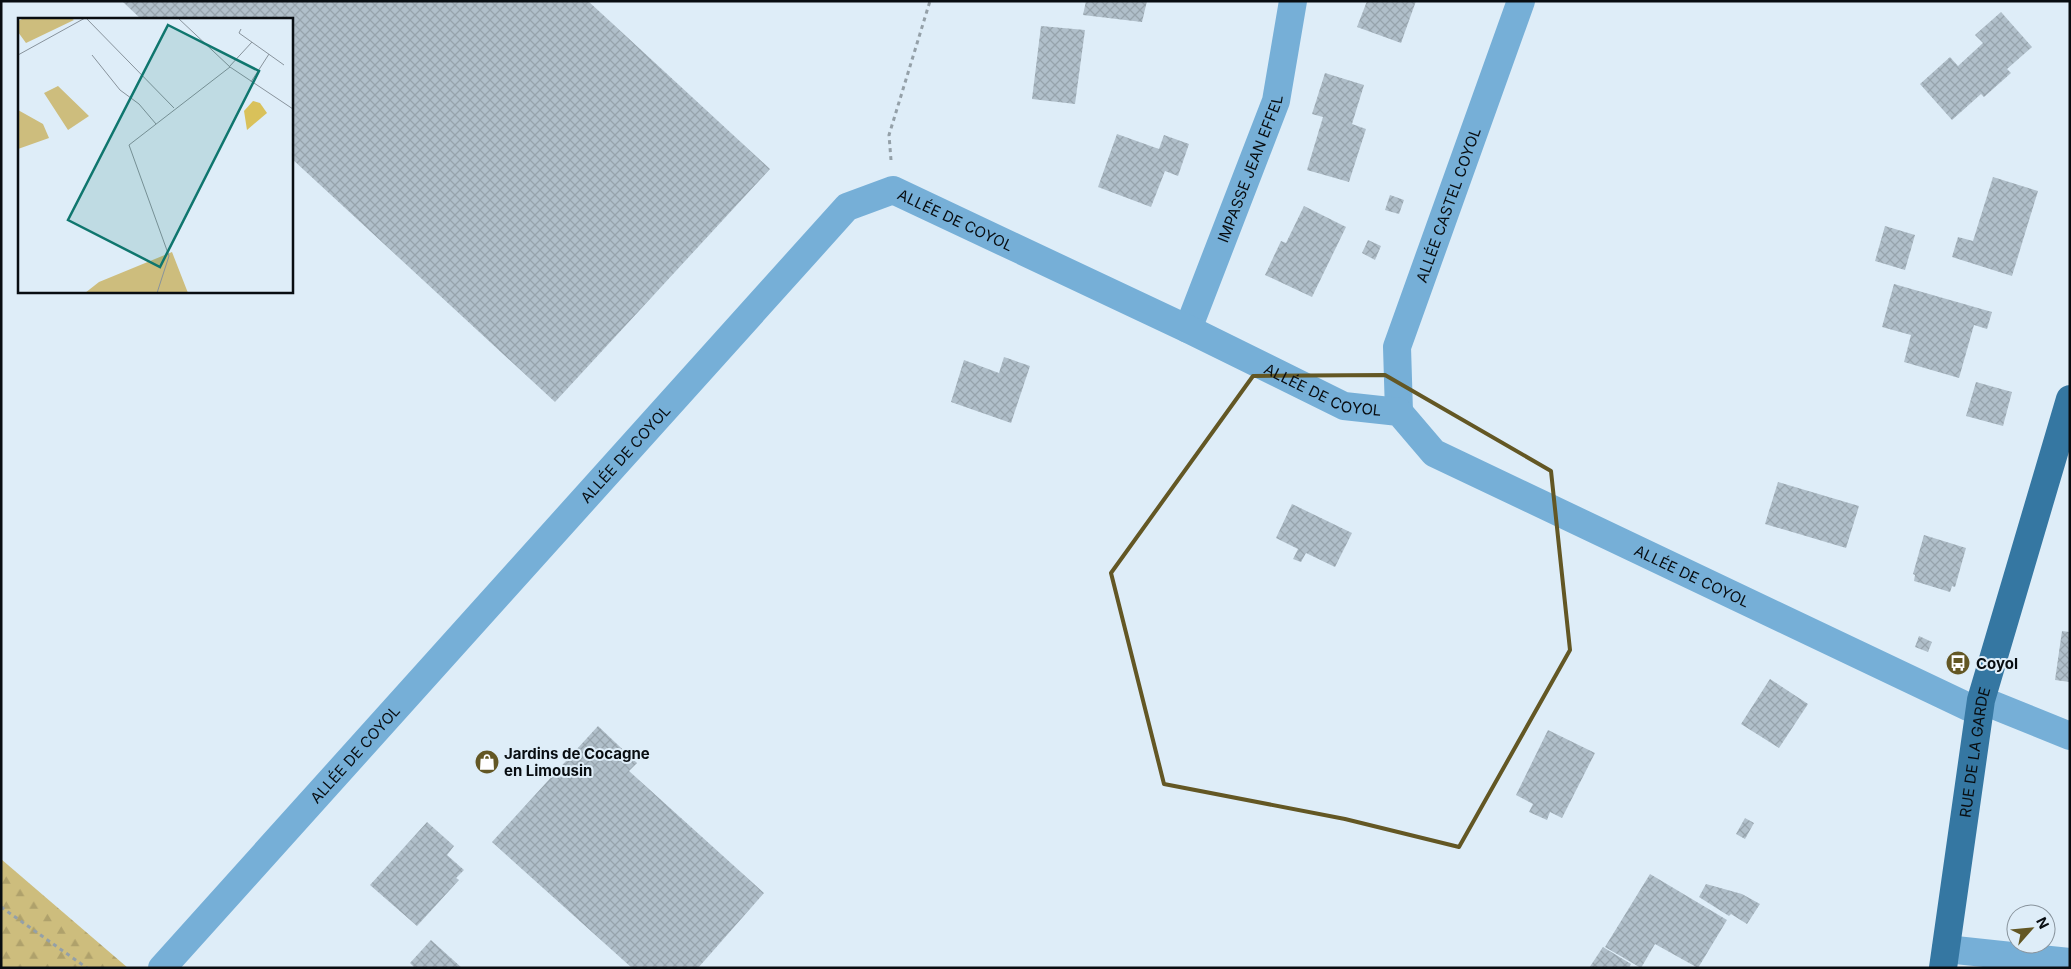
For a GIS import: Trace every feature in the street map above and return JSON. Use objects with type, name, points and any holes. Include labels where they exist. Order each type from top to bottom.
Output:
[{"type":"main road","name":"RUE DE LA GARDE","points":[[1945,959],[1980,706],[2070,399]]},
{"type":"street","name":"IMPASSE JEAN EFFEL","points":[[1188,329],[1276,102],[1292,1]]},
{"type":"street","name":"ALLÉE CASTEL COYOL","points":[[1399,412],[1397,347],[1521,1]]},
{"type":"street","name":"ALLÉE DE COYOL","points":[[162,968],[847,207],[893,190],[1188,329],[1344,406],[1399,412],[1434,453],[1980,706],[2070,736]]},
{"type":"street","points":[[1945,959],[2070,962]]},
{"type":"path","points":[[893,190],[889,135],[930,1]]},
{"type":"path","points":[[1,907],[86,968]]},
{"type":"highlighted area","points":[[1385,375],[1551,471],[1570,650],[1459,847],[1345,819],[1164,784],[1111,573],[1253,376]]},
{"type":"green space","points":[[1,859],[128,968],[1,968]]},
{"type":"building","points":[[122,1],[588,1],[770,169],[555,402],[292,159],[292,18],[140,18]]},
{"type":"building","points":[[1086,1],[1147,1],[1142,22],[1083,15]]},
{"type":"building","points":[[1367,1],[1416,1],[1401,43],[1357,27]]},
{"type":"building","points":[[2001,12],[2032,47],[2007,69],[2011,73],[1984,97],[1981,94],[1952,120],[1920,84],[1950,57],[1958,66],[1983,43],[1975,35]]},
{"type":"building","points":[[1041,26],[1085,30],[1075,104],[1032,99]]},
{"type":"building","points":[[1325,73],[1364,85],[1352,124],[1366,129],[1349,182],[1307,170],[1323,117],[1312,114]]},
{"type":"building","points":[[1117,134],[1159,149],[1164,135],[1189,144],[1178,176],[1165,171],[1151,207],[1098,187]]},
{"type":"building","points":[[1993,177],[2038,191],[2012,276],[1952,257],[1958,237],[1973,241]]},
{"type":"building","points":[[1390,195],[1404,200],[1399,214],[1385,210]]},
{"type":"building","points":[[1304,206],[1346,227],[1312,297],[1265,275],[1281,241],[1286,243]]},
{"type":"building","points":[[1885,226],[1915,235],[1905,270],[1875,261]]},
{"type":"building","points":[[1368,240],[1381,246],[1375,260],[1362,253]]},
{"type":"building","points":[[1894,284],[1992,312],[1987,329],[1974,325],[1959,378],[1904,362],[1911,335],[1882,327]]},
{"type":"building","points":[[1004,357],[1030,366],[1011,423],[951,402],[964,360],[999,373]]},
{"type":"building","points":[[1976,382],[2012,392],[2003,426],[1966,416]]},
{"type":"building","points":[[1778,482],[1859,506],[1846,548],[1765,524]]},
{"type":"building","points":[[1292,504],[1352,533],[1335,567],[1306,553],[1301,562],[1293,559],[1298,549],[1276,538]]},
{"type":"building","points":[[1924,535],[1966,548],[1955,587],[1952,586],[1950,592],[1914,581],[1915,575],[1913,574]]},
{"type":"building","points":[[2062,631],[2070,632],[2070,682],[2055,680]]},
{"type":"building","points":[[1919,636],[1932,642],[1928,652],[1915,647]]},
{"type":"building","points":[[1770,679],[1808,704],[1779,748],[1741,724]]},
{"type":"building","points":[[598,726],[637,763],[629,771],[764,893],[698,968],[632,968],[492,842]]},
{"type":"building","points":[[1548,730],[1595,753],[1562,818],[1550,812],[1547,820],[1529,812],[1533,804],[1516,795]]},
{"type":"building","points":[[1745,818],[1754,823],[1745,839],[1736,834]]},
{"type":"building","points":[[427,822],[454,846],[447,855],[464,870],[456,878],[459,880],[417,926],[370,885]]},
{"type":"building","points":[[1650,874],[1727,920],[1698,968],[1655,944],[1641,968],[1605,947]]},
{"type":"building","points":[[1706,884],[1742,894],[1760,904],[1747,924],[1731,914],[1729,916],[1699,897]]},
{"type":"building","points":[[431,940],[462,968],[415,968],[410,963]]},
{"type":"building","points":[[1603,947],[1631,964],[1629,968],[1589,968]]},
{"type":"place","name":"Coyol","points":[[1958,663]]},
{"type":"place","name":"Jardins de Cocagne en Limousin","points":[[487,762]]}]
